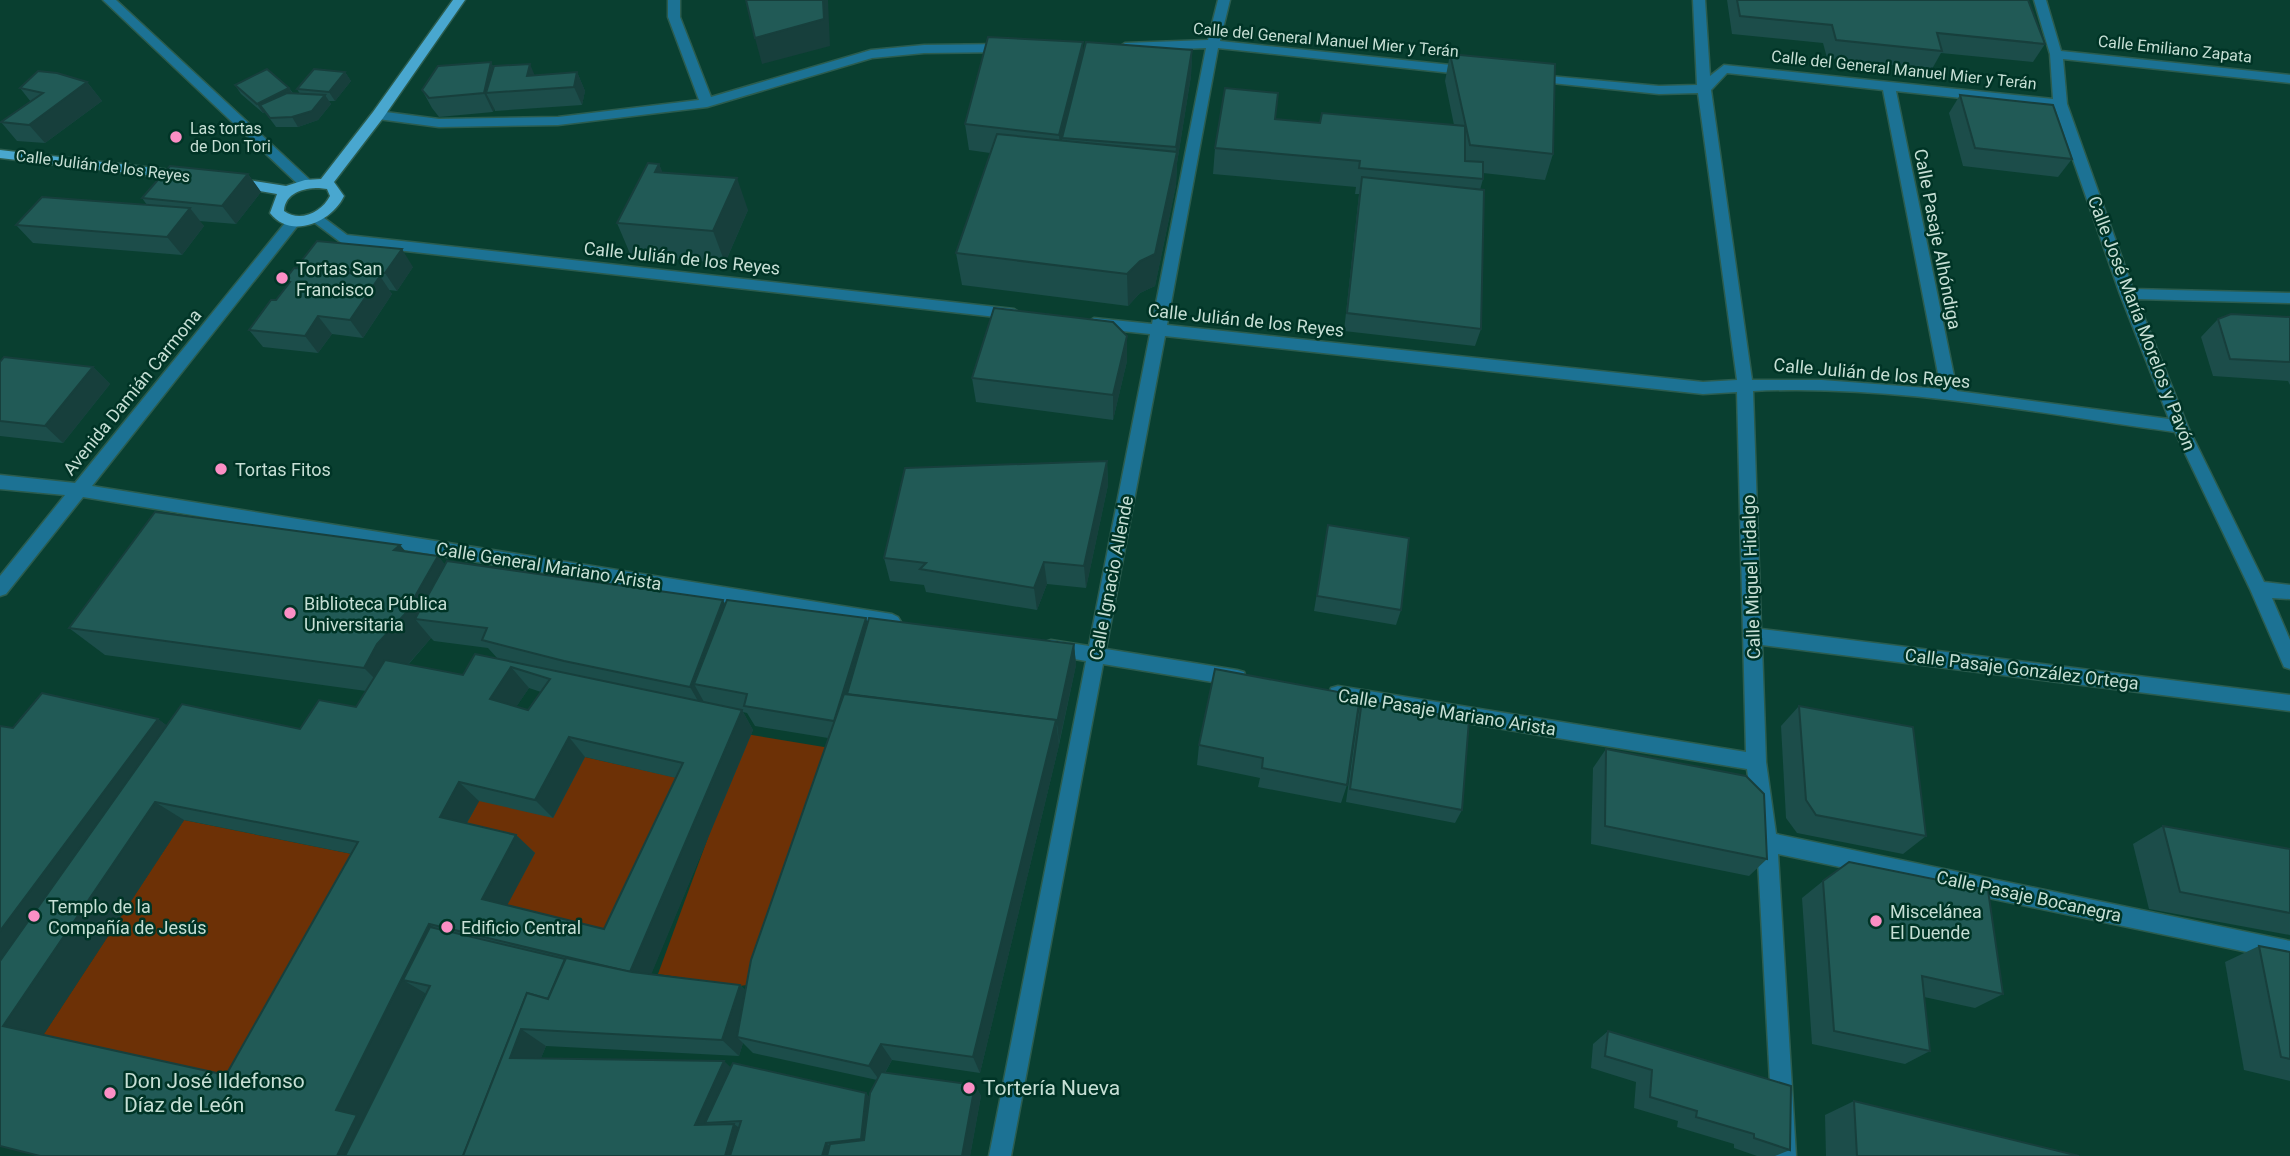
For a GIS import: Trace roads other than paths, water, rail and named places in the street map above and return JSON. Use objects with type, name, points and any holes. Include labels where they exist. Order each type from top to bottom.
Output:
[{"type":"main road","points":[[325,184],[378,115],[459,0]]},
{"type":"main road","name":"Calle Julián de los Reyes","points":[[0,154],[288,191]]},
{"type":"main road","points":[[306,184],[325,184],[332,186],[337,196],[331,207],[316,217],[295,221],[286,220],[277,213],[278,202],[288,191],[306,184]]},
{"type":"street","points":[[109,0],[306,184]]},
{"type":"street","points":[[674,0],[674,17],[708,103]]},
{"type":"street","name":"Calle Ignacio Allende","points":[[1000,1156],[1213,44],[1224,0]]},
{"type":"street","name":"Calle Miguel Hidalgo","points":[[1699,0],[1704,89],[1745,384],[1756,762],[1768,842],[1785,1156]]},
{"type":"street","name":"Calle José María Morelos y Pavón","points":[[2040,0],[2056,54],[2060,104],[2127,294],[2180,427],[2259,589],[2290,661]]},
{"type":"street","name":"Calle del General Manuel Mier y Terán","points":[[1115,47],[1213,44],[1483,72]]},
{"type":"street","points":[[378,115],[439,123],[558,121],[708,103],[871,54],[924,49],[1019,48]]},
{"type":"street","name":"Calle Emiliano Zapata","points":[[2056,54],[2290,79]]},
{"type":"street","name":"Calle del General Manuel Mier y Terán","points":[[1704,89],[1724,69],[2060,104]]},
{"type":"street","points":[[1524,76],[1659,90],[1704,89]]},
{"type":"street","name":"Calle Pasaje Alhóndiga","points":[[1889,88],[1950,397]]},
{"type":"street","name":"Calle Julián de los Reyes","points":[[316,217],[343,239],[1033,316]]},
{"type":"street","name":"Avenida Damián Carmona","points":[[0,589],[295,221]]},
{"type":"street","points":[[2127,294],[2290,298]]},
{"type":"street","name":"Calle Julián de los Reyes","points":[[1075,321],[1703,387],[1788,383],[1950,397],[2180,427]]},
{"type":"street","name":"Calle General Mariano Arista","points":[[0,482],[78,490],[904,624]]},
{"type":"street","points":[[2259,589],[2290,592]]},
{"type":"street","name":"Calle Pasaje González Ortega","points":[[1753,636],[2290,703]]},
{"type":"street","points":[[1028,644],[1262,682]]},
{"type":"street","name":"Calle Pasaje Mariano Arista","points":[[1317,691],[1756,762]]},
{"type":"street","name":"Calle Pasaje Bocanegra","points":[[1768,842],[2290,951]]},
{"type":"place","name":"Las tortas de Don Tori","points":[[176,137]]},
{"type":"place","name":"Tortas San Francisco","points":[[282,278]]},
{"type":"place","name":"Tortas Fitos","points":[[221,469]]},
{"type":"place","name":"Biblioteca Pública Universitaria","points":[[290,613]]},
{"type":"place","name":"Templo de la Compañía de Jesús","points":[[34,916]]},
{"type":"place","name":"Miscelánea El Duende","points":[[1876,921]]},
{"type":"place","name":"Edificio Central","points":[[447,927]]},
{"type":"place","name":"Tortería Nueva","points":[[969,1088]]},
{"type":"place","name":"Don José Ildefonso Díaz de León","points":[[110,1093]]}]
